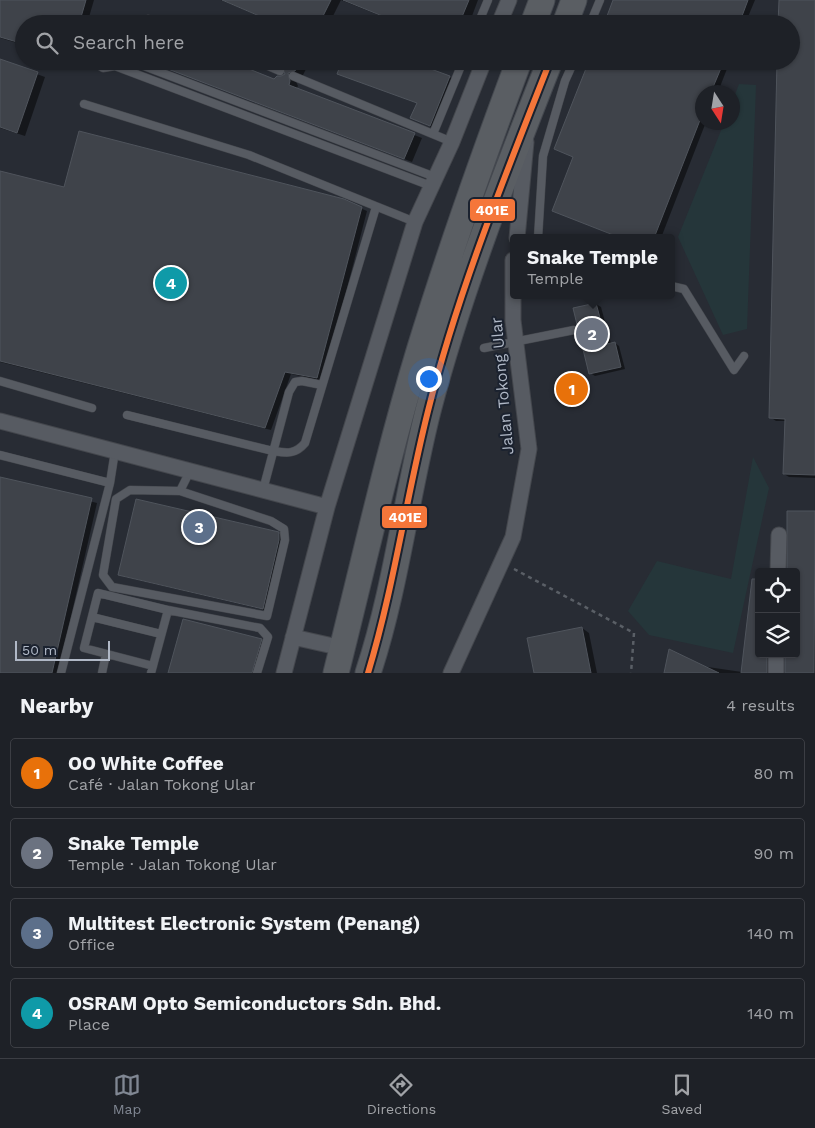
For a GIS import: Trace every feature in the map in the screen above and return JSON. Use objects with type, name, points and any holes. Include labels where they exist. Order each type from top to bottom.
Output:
[{"type":"highway","points":[[536,15],[542,0]]},
{"type":"highway","points":[[568,15],[574,0]]},
{"type":"highway","points":[[336,673],[419,350],[475,179],[516,70]]},
{"type":"highway","points":[[368,673],[382,631],[428,411],[468,282],[547,70]]},
{"type":"street","points":[[502,15],[508,0]]},
{"type":"street","points":[[284,673],[328,507],[415,222],[452,142],[480,70]]},
{"type":"street","points":[[516,234],[528,118]]},
{"type":"street","name":"Jalan Tokong Ular","points":[[451,673],[513,537],[529,449],[512,320],[512,299]]},
{"type":"street","points":[[0,421],[328,507]]},
{"type":"street","points":[[778,535],[778,568]]},
{"type":"street","points":[[293,636],[342,648]]},
{"type":"street","points":[[776,658],[776,673]]},
{"type":"lane","points":[[482,15],[488,0]]},
{"type":"lane","points":[[594,15],[600,0]]},
{"type":"lane","points":[[126,70],[433,182]]},
{"type":"lane","points":[[153,70],[433,182]]},
{"type":"lane","points":[[433,134],[459,70]]},
{"type":"lane","points":[[538,234],[543,156],[570,70]]},
{"type":"lane","points":[[293,76],[452,142]]},
{"type":"lane","points":[[84,104],[249,155],[415,222]]},
{"type":"lane","points":[[127,415],[272,451],[289,453],[299,451],[305,443],[376,206]]},
{"type":"lane","points":[[675,287],[684,289],[734,370],[744,356]]},
{"type":"lane","points":[[484,348],[574,330]]},
{"type":"lane","points":[[0,381],[92,408]]},
{"type":"lane","points":[[263,490],[289,392],[295,382],[302,381],[322,385]]},
{"type":"lane","points":[[61,673],[110,483],[115,451]]},
{"type":"lane","points":[[0,455],[110,483]]},
{"type":"lane","points":[[180,491],[190,471]]},
{"type":"lane","points":[[130,490],[180,491],[272,521],[284,529],[285,540],[267,616],[112,587],[108,584],[103,575],[116,499],[130,490]]},
{"type":"lane","points":[[168,610],[152,669],[84,648],[98,593],[168,610],[260,628],[268,637],[257,673]]},
{"type":"lane","points":[[92,617],[161,634]]},
{"type":"lane","points":[[102,673],[106,654]]},
{"type":"path","points":[[502,562],[634,633],[631,673]]},
{"type":"shaded area","points":[[739,85],[756,85],[747,329],[723,335],[678,237],[721,130],[740,130]]},
{"type":"shaded area","points":[[753,457],[769,488],[733,653],[649,635],[628,611],[657,561],[731,579]]},
{"type":"building","points":[[0,0],[86,0],[82,15],[15,15],[15,41],[0,37]]},
{"type":"building","points":[[222,0],[331,0],[324,15],[257,15]]},
{"type":"building","points":[[343,0],[469,0],[463,15],[380,15]]},
{"type":"building","points":[[613,0],[748,0],[742,15],[607,15]]},
{"type":"building","points":[[779,0],[815,0],[815,475],[783,474],[785,419],[769,418],[777,70],[800,70],[800,15],[778,15]]},
{"type":"building","points":[[0,59],[15,64],[15,70],[38,72],[17,133],[0,127]]},
{"type":"building","points":[[171,70],[252,70],[274,79],[285,74],[284,70],[296,70],[288,73],[289,85],[415,133],[404,159]]},
{"type":"building","points":[[339,70],[434,70],[450,76],[430,126],[410,118],[417,103],[337,74]]},
{"type":"building","points":[[585,70],[720,70],[714,85],[695,85],[696,130],[656,234],[611,234],[552,211],[573,157],[554,149]]},
{"type":"building","points":[[79,131],[344,199],[362,207],[317,378],[285,372],[265,428],[0,361],[0,171],[64,187]]},
{"type":"building","points":[[596,303],[607,344],[615,342],[621,367],[589,374],[573,308]]},
{"type":"building","points":[[0,477],[92,498],[52,673],[0,673]]},
{"type":"building","points":[[136,499],[279,532],[279,540],[263,609],[118,575]]},
{"type":"building","points":[[787,511],[815,511],[814,673],[785,673],[785,658],[800,658],[800,568],[787,568]]},
{"type":"building","points":[[752,579],[755,579],[755,658],[767,658],[767,673],[741,673]]},
{"type":"building","points":[[183,619],[262,639],[252,673],[168,673]]},
{"type":"building","points":[[582,627],[591,673],[534,673],[527,638]]},
{"type":"building","points":[[669,649],[719,673],[664,673]]},
{"type":"transit line","name":"401E","points":[[368,673],[393,575],[420,444],[453,322],[483,234],[546,70]]},
{"type":"place","name":"OSRAM Opto Semiconductors Sdn. Bhd.","points":[[171,283]]},
{"type":"place","name":"Snake Temple","points":[[592,334]]},
{"type":"place","name":"OO White Coffee","points":[[572,389]]},
{"type":"place","name":"Multitest Electronic System (Penang)","points":[[199,527]]}]
